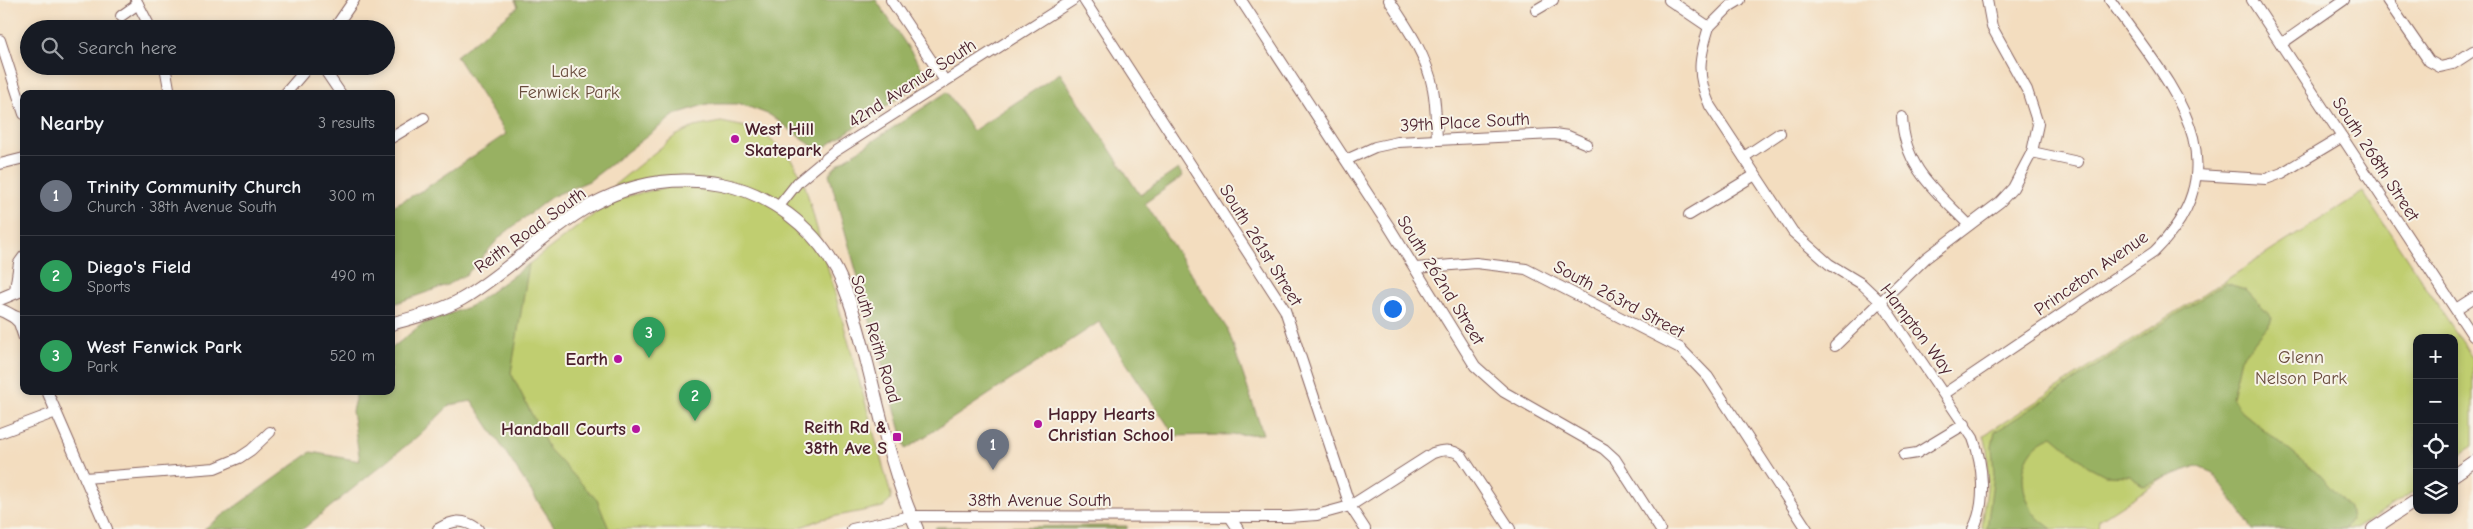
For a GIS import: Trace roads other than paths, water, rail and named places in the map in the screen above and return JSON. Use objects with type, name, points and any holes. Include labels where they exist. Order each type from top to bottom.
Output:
[{"type":"main road","name":"Reith Road South","points":[[395,323],[460,300],[589,206],[628,189],[654,181],[691,179],[737,187],[779,206]]},
{"type":"main road","name":"South Reith Road","points":[[779,206],[818,245],[840,278],[852,310],[899,482],[917,529]]},
{"type":"main road","points":[[11,314],[5,301],[12,294]]},
{"type":"main road","points":[[2458,472],[2473,462]]},
{"type":"main road","points":[[2373,529],[2413,503]]},
{"type":"street","points":[[340,20],[354,0]]},
{"type":"street","points":[[891,0],[945,81]]},
{"type":"street","name":"42nd Avenue South","points":[[779,206],[798,182],[834,152],[1073,0]]},
{"type":"street","name":"South 261st Street","points":[[1084,0],[1285,310],[1350,506],[1365,529]]},
{"type":"street","name":"South 262nd Street","points":[[1241,0],[1416,268],[1475,366],[1504,392],[1604,450],[1615,459],[1660,529]]},
{"type":"street","points":[[1389,0],[1406,27],[1428,70],[1433,89],[1437,139]]},
{"type":"street","points":[[1536,10],[1553,0]]},
{"type":"street","points":[[1669,0],[1709,27],[1730,6],[1740,0]]},
{"type":"street","points":[[1835,346],[1882,303],[1916,267],[1987,213],[2013,188],[2032,152],[2038,124],[2034,110],[2027,90],[1994,35],[1987,0]]},
{"type":"street","name":"Princeton Avenue","points":[[1944,394],[2154,252],[2178,225],[2186,211],[2197,175],[2196,142],[2182,104],[2110,0]]},
{"type":"street","name":"South 268th Street","points":[[2252,0],[2473,336]]},
{"type":"street","points":[[2281,44],[2344,0]]},
{"type":"street","points":[[2387,0],[2429,60],[2440,67],[2453,64],[2473,51]]},
{"type":"street","points":[[121,16],[137,2],[146,20]]},
{"type":"street","name":"Hampton Way","points":[[1709,27],[1700,56],[1701,86],[1710,106],[1793,232],[1829,264],[1862,284],[1882,303],[1965,424],[1980,456],[1982,471],[1981,506],[1974,529]]},
{"type":"street","points":[[0,40],[20,102]]},
{"type":"street","points":[[167,75],[169,90]]},
{"type":"street","points":[[288,90],[301,75]]},
{"type":"street","points":[[328,75],[337,90]]},
{"type":"street","points":[[1902,117],[1903,136],[1915,167],[1969,225]]},
{"type":"street","points":[[395,136],[424,118]]},
{"type":"street","points":[[1744,157],[1780,133]]},
{"type":"street","name":"39th Place South","points":[[1346,160],[1384,144],[1437,139],[1554,134],[1568,136],[1587,144]]},
{"type":"street","points":[[2197,175],[2266,179],[2282,173],[2342,137]]},
{"type":"street","points":[[2032,152],[2078,162]]},
{"type":"street","points":[[0,164],[20,159]]},
{"type":"street","points":[[1689,215],[1756,174]]},
{"type":"street","points":[[12,294],[15,290],[20,262]]},
{"type":"street","name":"South 263rd Street","points":[[1416,268],[1476,263],[1526,269],[1680,348],[1708,377],[1807,529]]},
{"type":"street","points":[[2456,309],[2473,298]]},
{"type":"street","points":[[11,314],[20,326]]},
{"type":"street","points":[[49,395],[107,529]]},
{"type":"street","points":[[0,433],[56,412]]},
{"type":"street","points":[[1904,455],[1917,453],[1965,424]]},
{"type":"street","points":[[85,478],[215,468],[239,458],[251,450],[270,432]]},
{"type":"street","name":"38th Avenue South","points":[[852,529],[911,516],[1289,517],[1317,514],[1350,506],[1433,453],[1450,450],[1462,456],[1510,529]]},
{"type":"street","points":[[1230,517],[1238,529]]},
{"type":"street","points":[[438,529],[452,521],[463,521],[478,529]]},
{"type":"place","name":"West Hill Skatepark","points":[[735,139]]},
{"type":"place","name":"West Fenwick Park","points":[[649,358]]},
{"type":"place","name":"Earth","points":[[618,359]]},
{"type":"place","name":"Diego's Field","points":[[695,421]]},
{"type":"place","name":"Happy Hearts Christian School","points":[[1038,424]]},
{"type":"place","name":"Handball Courts","points":[[636,429]]},
{"type":"place","name":"Reith Rd & 38th Ave S","points":[[897,437]]},
{"type":"place","name":"Trinity Community Church","points":[[993,470]]},
{"type":"park label","name":"Lake Fenwick Park","points":[[569,81]]},
{"type":"park label","name":"Glenn Nelson Park","points":[[2301,367]]}]
